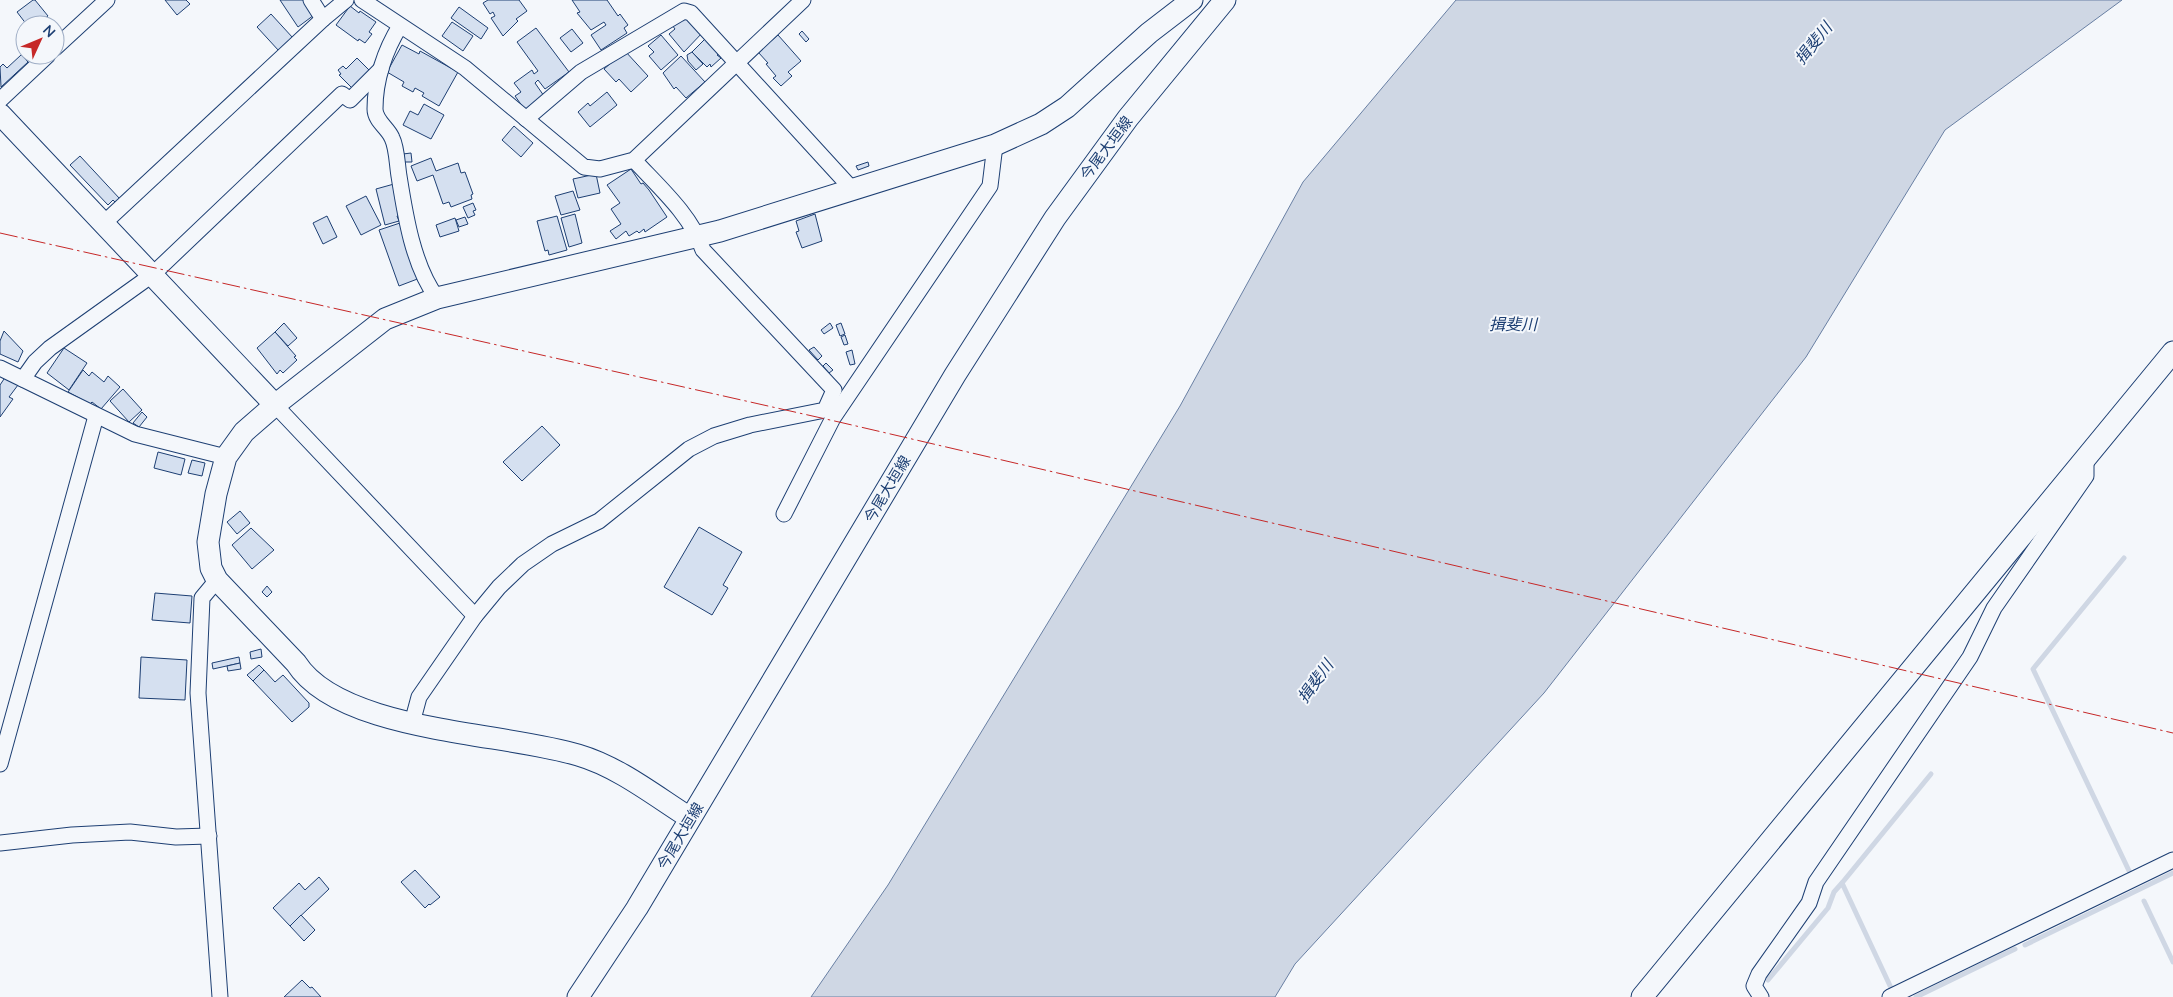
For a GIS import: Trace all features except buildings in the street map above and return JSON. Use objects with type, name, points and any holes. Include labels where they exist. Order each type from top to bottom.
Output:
[{"type":"street","points":[[65,39],[106,0]]},
{"type":"street","points":[[311,0],[323,19]]},
{"type":"street","points":[[103,224],[323,19],[346,0]]},
{"type":"street","points":[[362,0],[465,68],[584,167],[600,169],[634,160],[803,0]]},
{"type":"street","points":[[690,818],[602,764],[581,756],[556,748],[412,723],[370,713],[339,700],[324,691],[303,674],[296,663],[217,580],[211,568],[208,542],[216,494],[226,457],[244,432],[275,405],[385,318],[437,298],[699,236],[995,145],[1041,124],[1067,107],[1149,33],[1192,0]]},
{"type":"street","name":"今尾大垣線","points":[[578,997],[637,908],[955,375],[1055,218],[1128,118],[1225,0]]},
{"type":"street","points":[[526,119],[581,72],[684,11],[691,12],[852,189]]},
{"type":"street","points":[[400,26],[388,44],[381,69],[375,111],[392,138],[407,226],[429,287],[437,298]]},
{"type":"street","points":[[0,100],[37,65]]},
{"type":"street","points":[[23,379],[35,362],[50,348],[152,275],[342,94],[350,100],[381,69]]},
{"type":"street","points":[[0,114],[475,616]]},
{"type":"street","points":[[784,514],[834,418],[990,186],[995,145]]},
{"type":"street","points":[[412,723],[419,696],[475,616],[499,587],[523,564],[552,544],[599,521],[689,449],[714,436],[750,425],[825,410],[834,390],[703,250],[699,236],[688,220],[634,160]]},
{"type":"street","points":[[1642,997],[2173,352]]},
{"type":"street","points":[[0,368],[135,434],[226,457]]},
{"type":"street","points":[[0,764],[96,416]]},
{"type":"street","points":[[1761,997],[1754,986],[1759,974],[1809,903],[1816,882],[1970,656],[1994,608],[2086,476],[2086,459]]},
{"type":"street","points":[[217,580],[202,598],[198,693],[220,997]]},
{"type":"street","points":[[0,843],[72,835],[130,832],[176,838],[209,836]]},
{"type":"street","points":[[1890,997],[2173,860]]},
{"type":"water","name":"揖斐川","points":[[1456,0],[2122,0],[1945,130],[1806,357],[1544,693],[1295,964],[1275,997],[811,997],[888,885],[1180,406],[1303,182]]},
{"type":"waterway","points":[[2124,558],[2033,669],[2131,875]]},
{"type":"waterway","points":[[1842,883],[1931,774]]},
{"type":"waterway","points":[[2025,945],[2173,873]]},
{"type":"waterway","points":[[1768,980],[1828,908],[1834,892],[1842,883],[1892,990]]},
{"type":"waterway","points":[[2144,901],[2173,962]]},
{"type":"waterway","points":[[1916,997],[2015,949]]},
{"type":"power","points":[[0,233],[839,422],[2173,733]]}]
